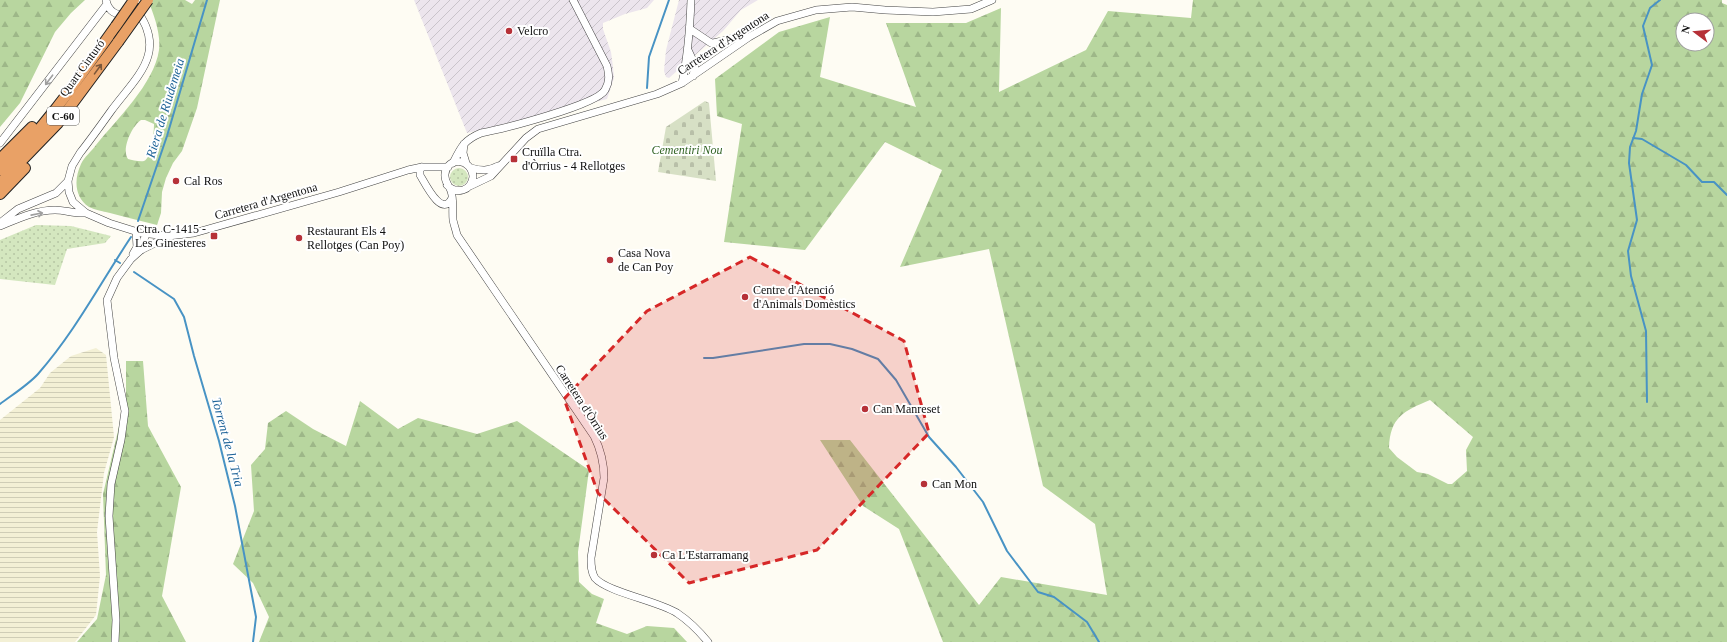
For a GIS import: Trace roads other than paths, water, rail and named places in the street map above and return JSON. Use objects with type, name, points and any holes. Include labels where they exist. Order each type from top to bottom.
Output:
[{"type":"highway","name":"Quart Cinturó","points":[[0,183],[38,145],[83,91],[148,0]]},
{"type":"highway","name":"Quart Cinturó","points":[[0,170],[52,114],[116,26],[135,4]]},
{"type":"highway","name":"C-60","points":[[0,159],[89,64]]},
{"type":"highway","name":"C-60","points":[[0,194],[42,149],[68,118],[83,91]]},
{"type":"street","points":[[0,142],[106,2],[112,12],[119,15],[130,13],[138,0]]},
{"type":"street","points":[[446,182],[445,173],[464,142],[470,138],[481,133],[574,107],[590,101],[605,91],[609,78],[606,66],[573,0]]},
{"type":"street","points":[[682,83],[688,50],[691,0]]},
{"type":"street","name":"Carretera d'Argentona","points":[[500,166],[526,138],[538,129],[657,94],[682,83],[749,37],[777,21],[816,10],[852,7],[933,12],[971,9],[992,0]]},
{"type":"street","points":[[0,223],[18,209],[56,193],[68,181],[72,166],[80,153],[143,69],[151,45],[148,27],[135,4]]},
{"type":"street","points":[[690,29],[711,43],[722,42],[741,36],[749,37]]},
{"type":"street","points":[[688,50],[695,65],[693,76]]},
{"type":"street","points":[[464,142],[463,153],[473,177],[470,186]]},
{"type":"street","points":[[450,165],[461,162],[480,171],[488,171],[500,166]]},
{"type":"street","name":"Carretera d'Argentona","points":[[68,181],[68,192],[86,214],[109,223],[141,232],[168,236],[194,233],[339,192],[408,170],[450,165]]},
{"type":"street","points":[[463,191],[455,190],[426,168],[420,170],[420,175],[438,202],[444,205],[470,186],[490,176],[500,166]]},
{"type":"street","name":"Carretera d'Òrrius","points":[[446,182],[451,191],[453,221],[457,235],[594,436],[599,447],[604,466],[604,478],[590,566],[596,578],[610,587],[677,613],[696,627],[708,642]]},
{"type":"street","points":[[0,226],[25,216],[54,210],[76,214],[86,214]]},
{"type":"street","points":[[140,250],[141,232]]},
{"type":"street","points":[[131,259],[137,247],[137,241],[141,232]]},
{"type":"street","points":[[115,642],[116,620],[109,516],[111,484],[121,440],[125,411],[114,358],[107,300],[117,278],[131,259],[140,250],[168,236]]},
{"type":"waterway","name":"Riera de Riudemeia","points":[[138,221],[167,136],[207,0]]},
{"type":"waterway","points":[[647,88],[649,57],[669,0]]},
{"type":"waterway","points":[[1647,402],[1646,331],[1631,276],[1628,251],[1637,220],[1629,163],[1630,147],[1636,131],[1642,94],[1652,65],[1643,26],[1650,8],[1660,0]]},
{"type":"waterway","points":[[1633,138],[1642,139],[1686,165],[1702,182],[1714,182],[1727,195]]},
{"type":"waterway","name":"Riera de Riudemeia","points":[[0,404],[34,378],[51,358],[76,324],[131,237]]},
{"type":"waterway","name":"Riera de Riudemeia","points":[[115,260],[120,263]]},
{"type":"waterway","name":"Torrent de la Tria","points":[[134,272],[174,299],[184,317],[219,441],[235,506],[256,617],[253,642]]},
{"type":"waterway","points":[[704,358],[713,358],[804,344],[830,344],[852,349],[878,359],[896,380],[929,437],[956,467],[983,502],[1007,551],[1038,592],[1054,597],[1087,622],[1099,642]]},
{"type":"place","name":"Velcro","points":[[509,31]]},
{"type":"place","name":"Cruïlla Ctra. d'Òrrius - 4 Rellotges","points":[[514,159]]},
{"type":"place","name":"Cal Ros","points":[[176,181]]},
{"type":"place","name":"Ctra. C-1415 - Les Ginesteres","points":[[214,236]]},
{"type":"place","name":"Restaurant Els 4 Rellotges (Can Poy)","points":[[299,238]]},
{"type":"place","name":"Casa Nova de Can Poy","points":[[610,260]]},
{"type":"place","name":"Centre d'Atenció d'Animals Domèstics","points":[[745,297]]},
{"type":"place","name":"Can Manreset","points":[[865,409]]},
{"type":"place","name":"Can Mon","points":[[924,484]]},
{"type":"place","name":"Ca L'Estarramang","points":[[654,555]]},
{"type":"park label","name":"Cementiri Nou","points":[[687,150]]}]
